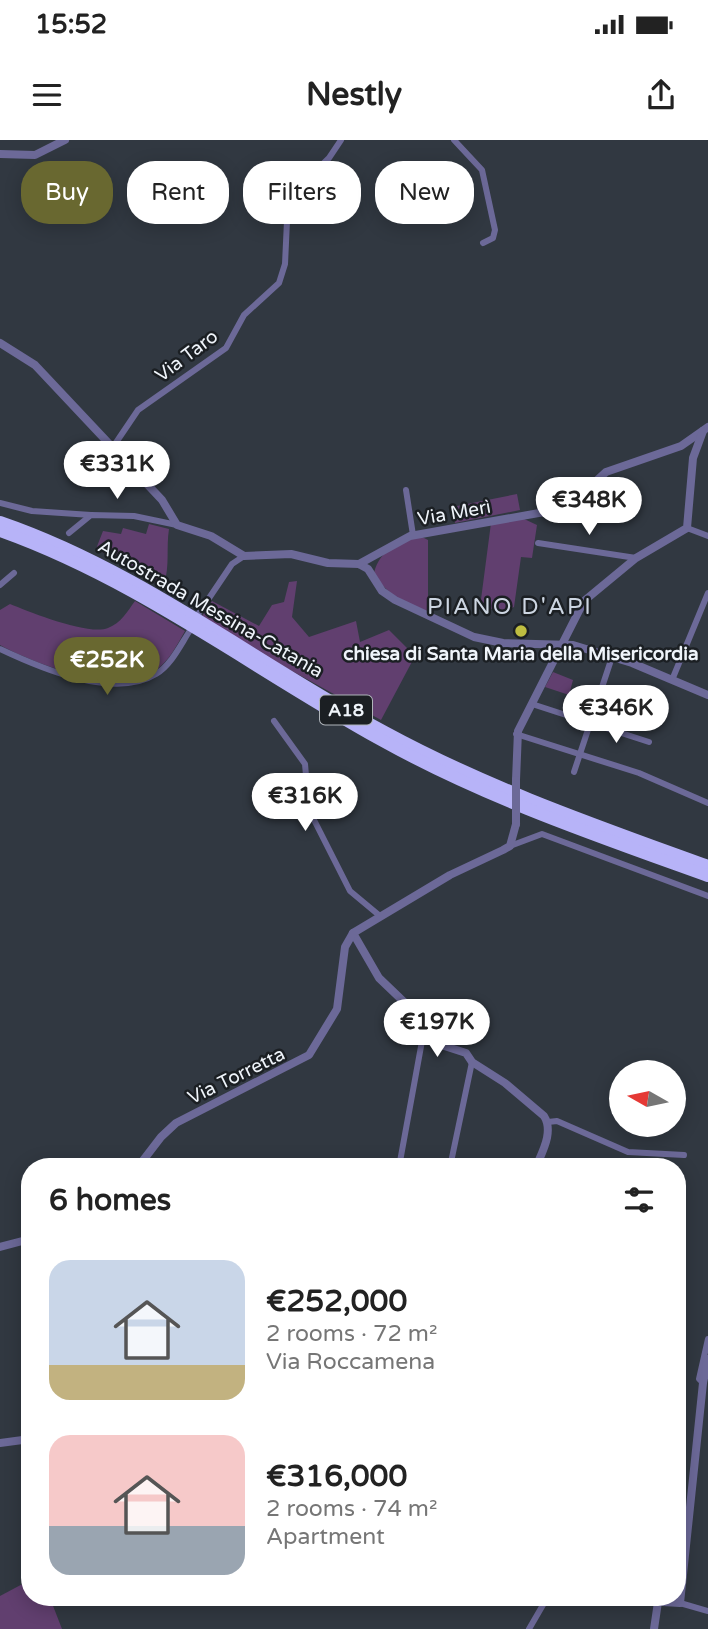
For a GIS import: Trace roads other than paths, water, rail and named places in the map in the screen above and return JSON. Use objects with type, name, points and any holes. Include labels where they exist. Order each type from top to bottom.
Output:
[{"type":"highway","name":"Autostrada Messina-Catania","points":[[0,522],[66,548],[130,579],[329,700],[428,755],[544,806],[708,866]]},
{"type":"highway","name":"Autostrada Messina-Catania","points":[[0,531],[126,588],[324,707],[424,763],[522,808],[708,876]]},
{"type":"street","points":[[0,154],[35,155],[65,140]]},
{"type":"street","name":"Via Taro","points":[[113,447],[138,410],[226,348],[244,315],[279,283],[285,264],[293,192],[330,158],[341,140]]},
{"type":"street","points":[[454,140],[475,160],[484,175],[495,230],[493,238],[483,243]]},
{"type":"street","points":[[0,343],[34,365],[162,500],[177,525]]},
{"type":"street","points":[[687,528],[693,458],[705,429]]},
{"type":"street","name":"Via Merì","points":[[366,569],[374,557],[414,535],[567,508],[606,472],[681,446],[705,429]]},
{"type":"street","points":[[681,446],[688,448],[693,458]]},
{"type":"street","points":[[406,490],[414,535]]},
{"type":"street","points":[[0,503],[32,511],[134,516],[211,536],[244,556],[291,554],[366,569],[382,591],[395,600],[474,637],[503,643],[564,644],[583,648],[708,695]]},
{"type":"street","points":[[69,533],[91,515]]},
{"type":"street","points":[[687,528],[708,536]]},
{"type":"street","points":[[510,846],[516,824],[516,734],[584,600],[636,558],[687,528]]},
{"type":"street","points":[[538,543],[636,558]]},
{"type":"street","points":[[366,569],[384,550]]},
{"type":"street","points":[[232,564],[233,551]]},
{"type":"street","points":[[199,613],[232,564],[244,556]]},
{"type":"street","points":[[0,585],[14,573]]},
{"type":"street","points":[[672,680],[708,593]]},
{"type":"street","points":[[0,649],[55,671],[104,683],[131,683],[162,670],[189,632]]},
{"type":"street","points":[[575,772],[612,657]]},
{"type":"street","points":[[532,704],[649,742]]},
{"type":"street","points":[[274,721],[305,764],[309,810],[350,891],[380,916]]},
{"type":"street","points":[[516,734],[639,773],[708,803]]},
{"type":"street","points":[[539,1158],[548,1136],[548,1122],[505,1083],[472,1062],[466,1053],[432,1042],[425,1023],[379,978],[353,933],[450,875],[510,846],[541,835],[708,896]]},
{"type":"street","name":"Via Torretta","points":[[146,1158],[176,1123],[309,1055],[337,1009],[345,947],[353,933]]},
{"type":"street","points":[[401,1158],[422,1041],[428,1035]]},
{"type":"street","points":[[452,1158],[472,1062]]},
{"type":"street","points":[[548,1122],[557,1121],[628,1152],[684,1155]]},
{"type":"street","points":[[0,1247],[21,1241]]},
{"type":"street","points":[[703,1383],[699,1379],[708,1339]]},
{"type":"street","points":[[686,1546],[703,1383],[708,1359]]},
{"type":"street","points":[[0,1443],[21,1440]]},
{"type":"street","points":[[686,1605],[708,1611]]},
{"type":"street","points":[[529,1629],[542,1606]]},
{"type":"street","points":[[654,1629],[657,1606]]},
{"type":"place","name":"chiesa di Santa Maria della Misericordia","points":[[521,631]]},
{"type":"district","name":"PIANO D'API","points":[[510,606]]}]
